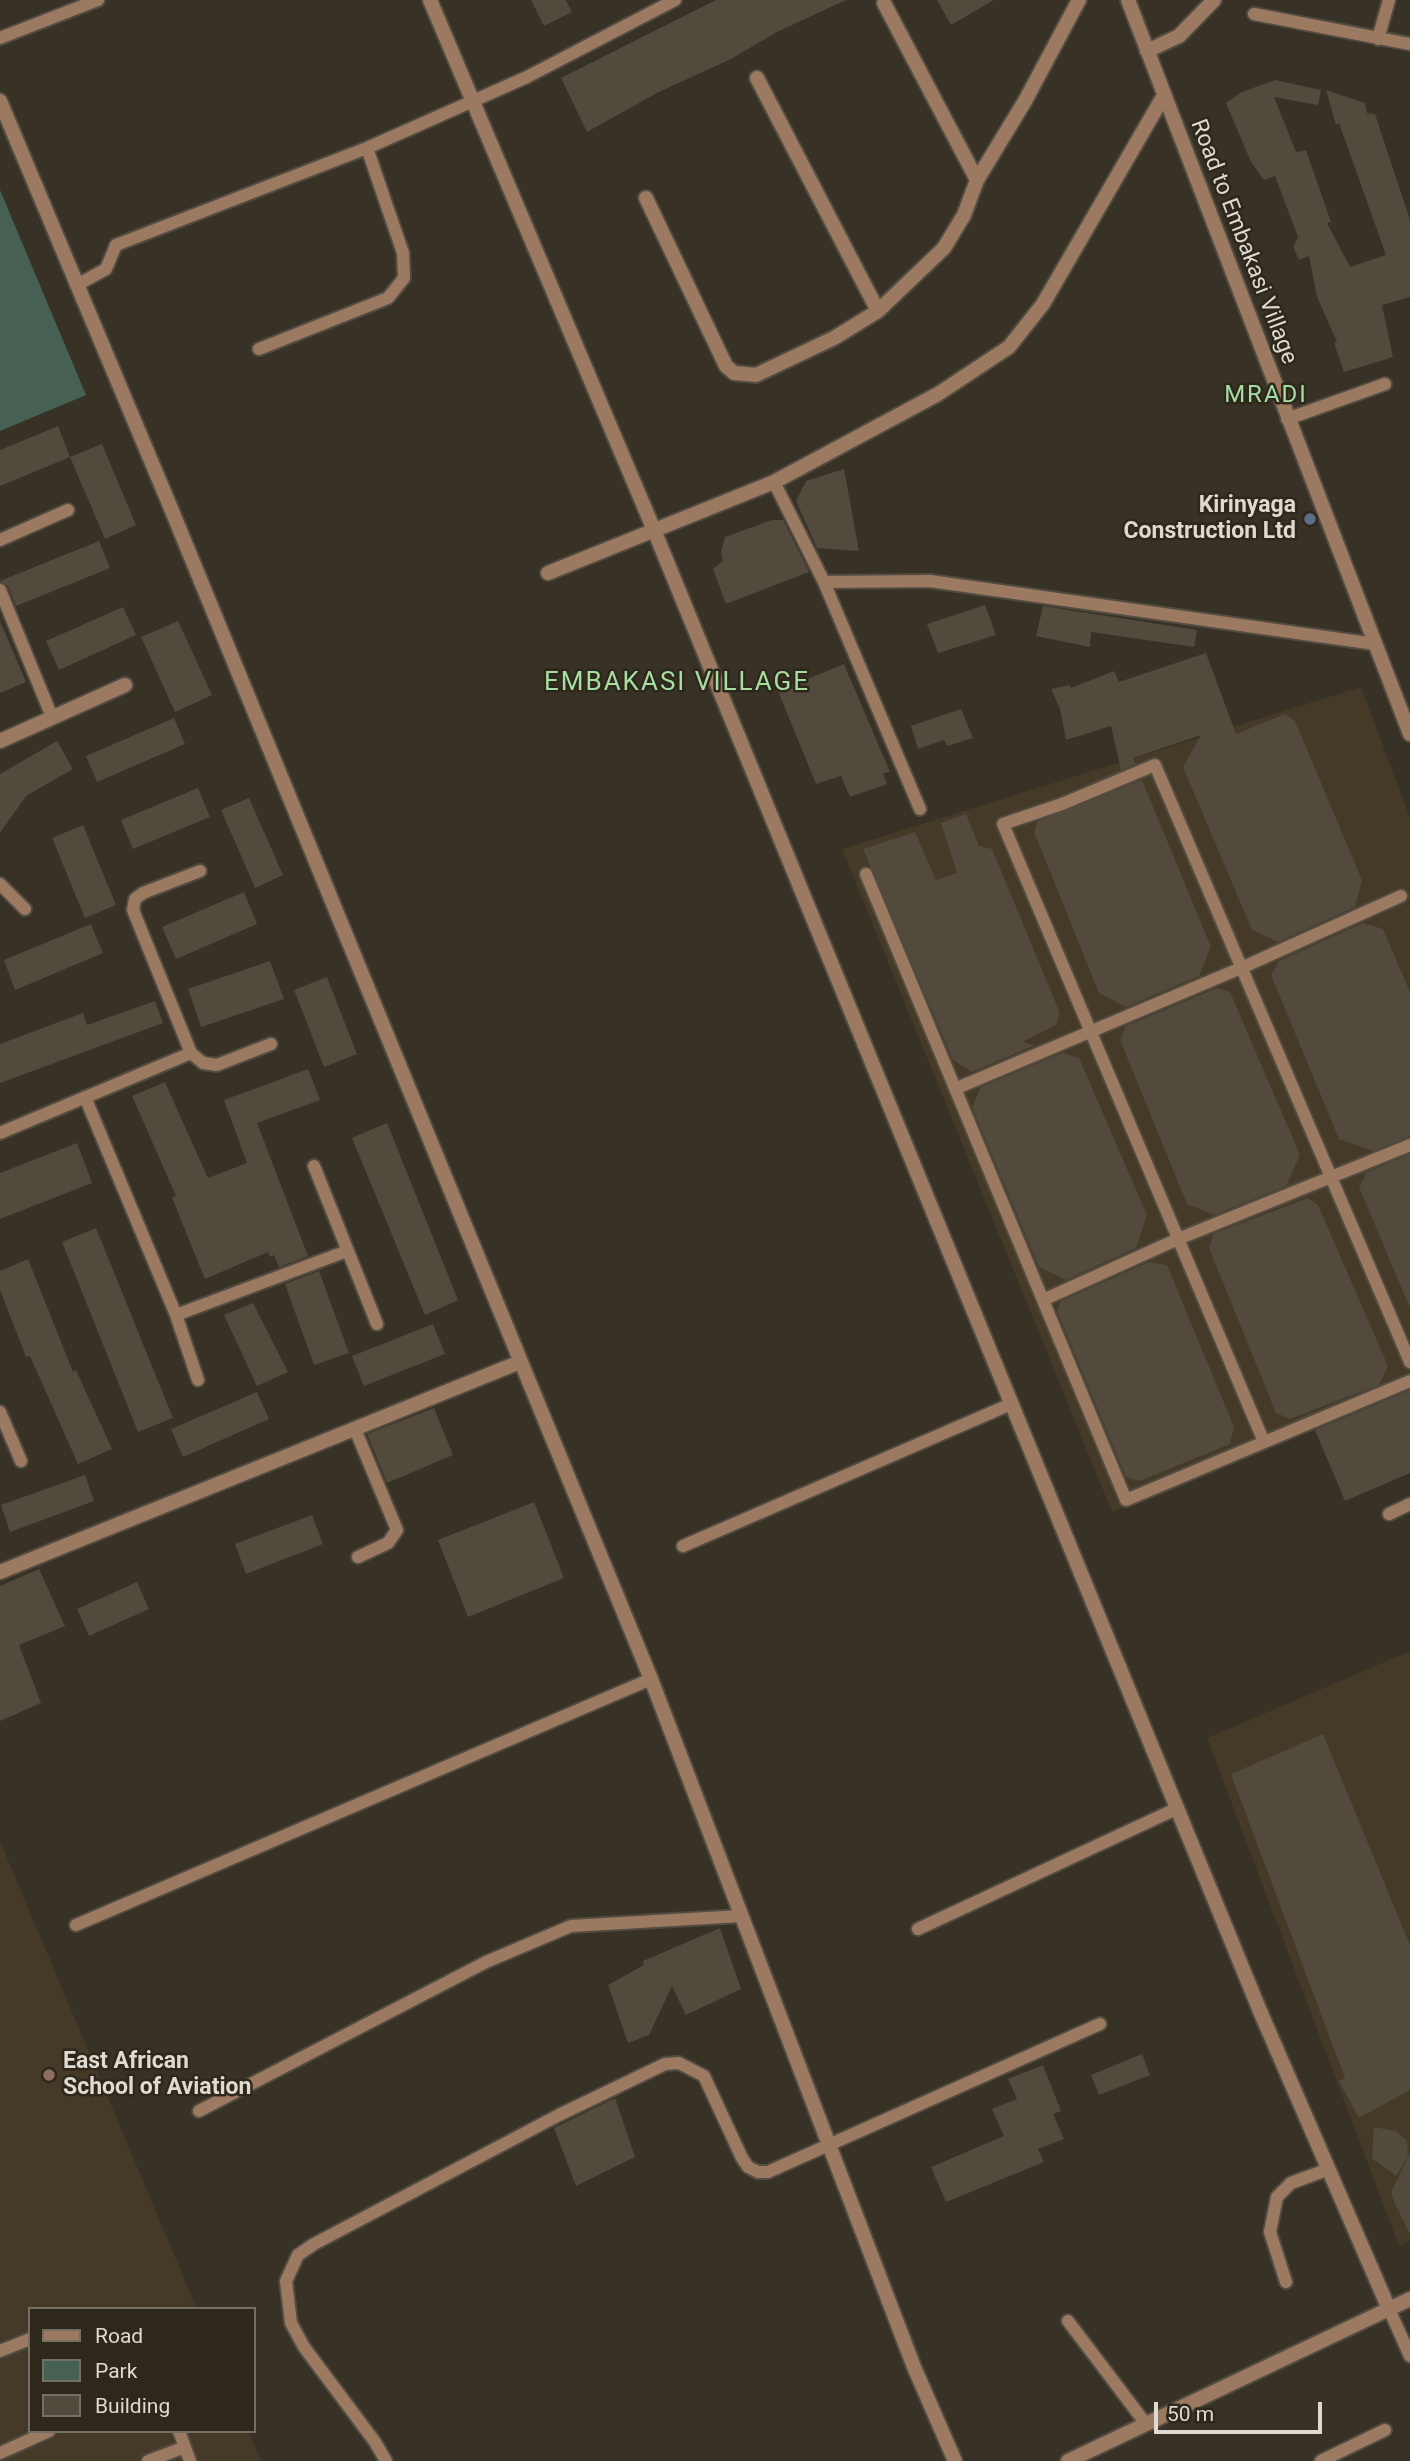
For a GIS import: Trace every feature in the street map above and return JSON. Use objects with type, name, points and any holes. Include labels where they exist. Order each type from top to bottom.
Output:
[{"type":"street","points":[[430,0],[654,530],[1260,2011],[1389,2309]]},
{"type":"street","points":[[646,198],[719,356],[734,373],[756,376],[834,338],[878,311],[944,248],[964,215],[977,180],[1025,101],[1079,0]]},
{"type":"street","name":"Road to Embakasi Village","points":[[1128,0],[1163,97],[1410,734]]},
{"type":"street","points":[[1147,51],[1179,36],[1214,0]]},
{"type":"street","points":[[884,3],[977,180]]},
{"type":"street","points":[[757,78],[878,311]]},
{"type":"street","points":[[548,573],[774,481],[938,394],[1009,347],[1043,304],[1163,97]]},
{"type":"street","points":[[0,101],[651,1679],[914,2367],[955,2461]]},
{"type":"street","points":[[0,741],[125,685]]},
{"type":"street","points":[[0,1572],[520,1362]]},
{"type":"street","points":[[1075,2460],[1410,2300]]},
{"type":"lane","points":[[0,38],[98,0]]},
{"type":"lane","points":[[77,285],[106,269],[116,245],[367,148],[472,102],[675,0]]},
{"type":"lane","points":[[1377,39],[1390,0]]},
{"type":"lane","points":[[1254,14],[1410,44]]},
{"type":"lane","points":[[259,349],[388,298],[404,278],[403,253],[367,148]]},
{"type":"lane","points":[[1287,419],[1385,384]]},
{"type":"lane","points":[[774,481],[824,582],[920,809]]},
{"type":"lane","points":[[0,540],[68,510]]},
{"type":"lane","points":[[824,582],[930,581],[1375,644]]},
{"type":"lane","points":[[0,590],[52,717]]},
{"type":"lane","points":[[1264,1442],[1003,824],[1062,804],[1155,765],[1410,1362]]},
{"type":"lane","points":[[200,871],[142,893],[135,899],[133,910],[191,1053],[203,1062],[217,1065],[271,1044]]},
{"type":"lane","points":[[866,874],[1126,1500],[1410,1381]]},
{"type":"lane","points":[[0,884],[26,909]]},
{"type":"lane","points":[[957,1088],[1241,968],[1401,896]]},
{"type":"lane","points":[[0,1133],[191,1053]]},
{"type":"lane","points":[[85,1097],[176,1315],[198,1380]]},
{"type":"lane","points":[[1043,1300],[1178,1239],[1410,1145]]},
{"type":"lane","points":[[314,1166],[377,1324]]},
{"type":"lane","points":[[176,1315],[347,1251]]},
{"type":"lane","points":[[683,1546],[1011,1404]]},
{"type":"lane","points":[[0,1412],[20,1461]]},
{"type":"lane","points":[[355,1429],[397,1530],[388,1543],[358,1557]]},
{"type":"lane","points":[[1390,1514],[1410,1504]]},
{"type":"lane","points":[[76,1925],[651,1679]]},
{"type":"lane","points":[[918,1929],[1178,1808]]},
{"type":"lane","points":[[199,2111],[486,1962],[571,1926],[741,1916]]},
{"type":"lane","points":[[386,2461],[375,2442],[304,2347],[291,2323],[286,2281],[298,2255],[559,2115],[665,2064],[679,2063],[704,2076],[741,2158],[748,2167],[758,2172],[768,2172],[1100,2024]]},
{"type":"lane","points":[[1286,2282],[1270,2232],[1277,2197],[1291,2183],[1329,2169]]},
{"type":"lane","points":[[1389,2309],[1410,2356]]},
{"type":"lane","points":[[1068,2321],[1146,2424]]},
{"type":"lane","points":[[0,2351],[28,2340]]},
{"type":"lane","points":[[1321,2461],[1385,2430]]},
{"type":"lane","points":[[0,2453],[45,2433]]},
{"type":"lane","points":[[180,2433],[190,2461]]},
{"type":"lane","points":[[148,2461],[185,2446]]},
{"type":"shaded area","points":[[1361,687],[1410,818],[1410,1386],[1112,1512],[842,849]]},
{"type":"shaded area","points":[[1410,1651],[1410,2241],[1399,2246],[1207,1738]]},
{"type":"shaded area","name":"East African School of Aviation","points":[[0,1841],[196,2307],[28,2307],[28,2433],[250,2433],[261,2461],[0,2461]]},
{"type":"green space","points":[[0,190],[86,395],[0,431]]},
{"type":"building","points":[[531,0],[566,0],[572,12],[544,26]]},
{"type":"building","points":[[716,0],[846,0],[777,32],[731,59],[659,92],[587,132],[561,78]]},
{"type":"building","points":[[937,0],[994,0],[951,25]]},
{"type":"building","points":[[1275,80],[1321,90],[1318,105],[1274,97],[1296,152],[1306,150],[1331,222],[1327,223],[1350,267],[1386,255],[1339,123],[1336,125],[1326,90],[1365,103],[1367,113],[1375,114],[1410,220],[1410,297],[1382,305],[1393,357],[1344,372],[1334,343],[1337,342],[1317,297],[1309,256],[1299,260],[1293,247],[1298,237],[1275,176],[1264,180],[1251,162],[1226,103],[1242,92]]},
{"type":"building","points":[[58,426],[70,457],[0,486],[0,450]]},
{"type":"building","points":[[102,444],[136,525],[105,539],[70,457]]},
{"type":"building","points":[[844,469],[859,551],[817,548],[796,501],[806,481]]},
{"type":"building","points":[[772,520],[783,520],[809,572],[726,604],[713,569],[723,561],[721,552],[725,537]]},
{"type":"building","points":[[99,541],[110,568],[16,606],[8,586],[0,581]]},
{"type":"building","points":[[985,605],[996,635],[938,653],[927,624]]},
{"type":"building","points":[[1043,606],[1197,630],[1194,647],[1091,632],[1090,647],[1036,636]]},
{"type":"building","points":[[123,607],[136,635],[59,670],[46,641]]},
{"type":"building","points":[[0,621],[26,682],[0,693]]},
{"type":"building","points":[[178,621],[212,695],[175,712],[141,637]]},
{"type":"building","points":[[1206,653],[1236,734],[1285,714],[1295,721],[1362,880],[1355,907],[1278,942],[1252,930],[1183,767],[1201,735],[1133,758],[1136,764],[1121,770],[1111,726],[1066,740],[1060,709],[1051,689],[1070,685],[1071,688],[1114,671],[1119,682]]},
{"type":"building","points":[[844,664],[890,772],[883,773],[887,784],[850,797],[841,776],[816,784],[778,691]]},
{"type":"building","points":[[961,709],[973,738],[947,746],[944,740],[918,749],[911,726]]},
{"type":"building","points":[[174,718],[185,744],[97,782],[86,756]]},
{"type":"building","points":[[57,741],[73,769],[26,796],[0,833],[0,774]]},
{"type":"building","points":[[1142,780],[1211,947],[1199,976],[1126,1007],[1099,993],[1034,832],[1038,821]]},
{"type":"building","points":[[198,788],[210,817],[133,849],[121,820]]},
{"type":"building","points":[[249,798],[283,875],[255,888],[221,810]]},
{"type":"building","points":[[966,814],[979,846],[992,849],[1060,1013],[1056,1025],[1022,1042],[1035,1045],[972,1072],[953,1060],[863,849],[915,832],[936,880],[957,873],[941,823]]},
{"type":"building","points":[[83,825],[116,905],[85,918],[52,838]]},
{"type":"building","points":[[244,892],[257,924],[176,959],[162,927]]},
{"type":"building","points":[[1363,923],[1383,929],[1410,992],[1410,1136],[1373,1151],[1339,1139],[1271,975],[1279,961]]},
{"type":"building","points":[[91,924],[103,953],[15,990],[4,960]]},
{"type":"building","points":[[270,961],[284,999],[201,1027],[188,989]]},
{"type":"building","points":[[327,977],[357,1054],[324,1067],[294,990]]},
{"type":"building","points":[[1217,988],[1230,992],[1300,1155],[1286,1186],[1214,1215],[1187,1204],[1120,1040],[1126,1026]]},
{"type":"building","points":[[155,1001],[163,1023],[0,1083],[0,1044],[83,1013],[87,1025]]},
{"type":"building","points":[[1062,1053],[1079,1058],[1147,1215],[1136,1248],[1066,1280],[1039,1267],[972,1107],[981,1087]]},
{"type":"building","points":[[308,1069],[320,1100],[257,1123],[308,1256],[279,1267],[274,1255],[270,1257],[268,1252],[205,1279],[172,1198],[176,1196],[132,1096],[165,1082],[208,1178],[247,1163],[224,1100]]},
{"type":"building","points":[[387,1123],[458,1300],[425,1315],[352,1138]]},
{"type":"building","points":[[77,1143],[92,1183],[0,1219],[0,1173]]},
{"type":"building","points":[[1410,1154],[1410,1308],[1359,1187],[1367,1172]]},
{"type":"building","points":[[1308,1198],[1318,1205],[1388,1366],[1379,1385],[1290,1419],[1276,1413],[1209,1248],[1213,1234]]},
{"type":"building","points":[[96,1228],[173,1418],[138,1432],[62,1242]]},
{"type":"building","points":[[28,1259],[73,1372],[76,1370],[112,1449],[78,1464],[30,1356],[26,1357],[0,1290],[0,1271]]},
{"type":"building","points":[[1149,1262],[1167,1265],[1234,1427],[1230,1444],[1140,1481],[1126,1477],[1057,1311],[1061,1301]]},
{"type":"building","points":[[319,1271],[349,1353],[314,1365],[285,1284]]},
{"type":"building","points":[[253,1303],[288,1372],[257,1386],[224,1315]]},
{"type":"building","points":[[433,1324],[445,1354],[364,1386],[352,1356]]},
{"type":"building","points":[[1410,1390],[1410,1473],[1345,1501],[1315,1430]]},
{"type":"building","points":[[257,1392],[269,1419],[183,1457],[171,1429]]},
{"type":"building","points":[[434,1408],[453,1455],[387,1483],[367,1434]]},
{"type":"building","points":[[85,1475],[94,1501],[10,1532],[1,1505]]},
{"type":"building","points":[[534,1502],[564,1578],[468,1617],[438,1540]]},
{"type":"building","points":[[312,1515],[323,1544],[246,1574],[235,1544]]},
{"type":"building","points":[[39,1569],[65,1626],[19,1645],[41,1703],[0,1721],[0,1586]]},
{"type":"building","points":[[137,1582],[149,1609],[89,1636],[77,1609]]},
{"type":"building","points":[[1323,1734],[1410,1945],[1410,2090],[1359,2118],[1339,2081],[1345,2078],[1231,1774]]},
{"type":"building","points":[[720,1928],[741,1989],[686,2015],[672,1986],[649,2035],[628,2043],[608,1985],[644,1965],[643,1961]]},
{"type":"building","points":[[1142,2054],[1150,2075],[1099,2095],[1091,2075]]},
{"type":"building","points":[[1043,2065],[1061,2111],[1053,2114],[1064,2139],[1038,2149],[1044,2162],[946,2202],[931,2167],[1004,2136],[992,2109],[1017,2099],[1008,2079]]},
{"type":"building","points":[[615,2098],[635,2157],[576,2186],[554,2128]]},
{"type":"building","points":[[1374,2127],[1396,2131],[1407,2141],[1408,2156],[1396,2176],[1372,2158]]},
{"type":"building","points":[[1410,2153],[1410,2235],[1392,2197],[1392,2190]]},
{"type":"place","name":"Kirinyaga Construction Ltd","points":[[1310,519]]},
{"type":"place","name":"East African School of Aviation","points":[[49,2075]]},
{"type":"district","name":"MRADI","points":[[1266,396]]},
{"type":"district","name":"EMBAKASI VILLAGE","points":[[677,683]]}]
